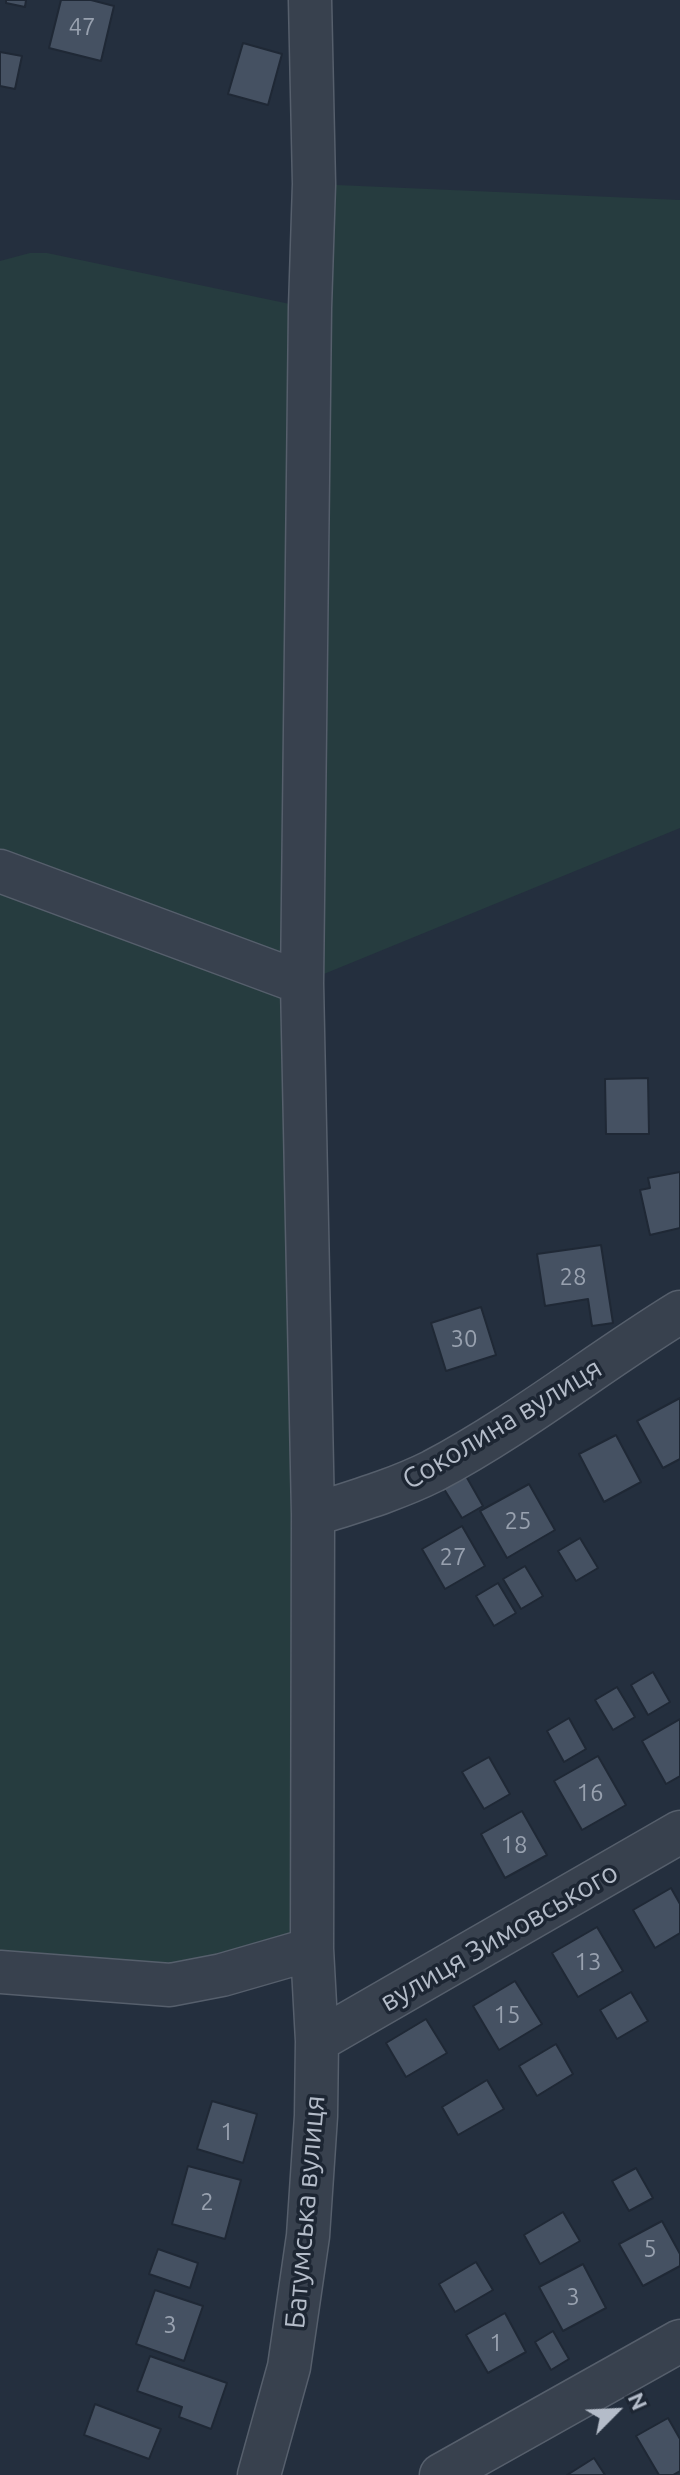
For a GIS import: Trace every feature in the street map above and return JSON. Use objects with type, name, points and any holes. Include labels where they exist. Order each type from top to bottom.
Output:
[{"type":"street","name":"Батумська вулиця","points":[[258,2474],[289,2367],[308,2236],[316,2116],[317,2041],[312,1949],[313,1515],[302,983],[314,184],[310,0]]},
{"type":"street","points":[[0,871],[302,983]]},
{"type":"street","name":"Соколина вулиця","points":[[313,1515],[390,1490],[433,1471],[555,1398],[680,1312]]},
{"type":"street","name":"вулиця Зимовського","points":[[317,2041],[680,1832]]},
{"type":"street","points":[[0,1972],[170,1985],[222,1975],[312,1949]]},
{"type":"street","points":[[441,2475],[680,2341]]},
{"type":"green space","points":[[314,184],[680,200],[680,828],[302,983],[312,1949],[222,1974],[0,1972],[0,261],[30,253],[47,253],[309,308]]},
{"type":"building","points":[[6,0],[26,0],[25,7],[6,3]]},
{"type":"building","points":[[61,0],[91,0],[114,6],[101,61],[49,48]]},
{"type":"building","points":[[243,43],[282,54],[268,105],[228,94]]},
{"type":"building","points":[[0,52],[22,56],[15,89],[0,86]]},
{"type":"building","points":[[648,1078],[649,1134],[606,1134],[605,1079]]},
{"type":"building","points":[[680,1172],[680,1228],[650,1235],[640,1190],[650,1188],[648,1178]]},
{"type":"building","points":[[601,1245],[613,1323],[592,1326],[588,1299],[545,1306],[537,1254]]},
{"type":"building","points":[[481,1307],[496,1355],[446,1371],[431,1323]]},
{"type":"building","points":[[680,1398],[680,1459],[663,1468],[637,1421]]},
{"type":"building","points":[[616,1435],[641,1482],[604,1502],[579,1454]]},
{"type":"building","points":[[466,1476],[483,1506],[462,1518],[444,1489]]},
{"type":"building","points":[[529,1484],[555,1530],[507,1558],[480,1511]]},
{"type":"building","points":[[462,1526],[485,1566],[445,1589],[422,1549]]},
{"type":"building","points":[[580,1538],[598,1568],[576,1581],[558,1551]]},
{"type":"building","points":[[525,1566],[543,1596],[521,1609],[503,1579]]},
{"type":"building","points":[[498,1583],[516,1613],[494,1626],[476,1596]]},
{"type":"building","points":[[653,1672],[670,1702],[648,1715],[631,1685]]},
{"type":"building","points":[[617,1687],[635,1717],[613,1730],[595,1700]]},
{"type":"building","points":[[569,1718],[586,1749],[564,1762],[547,1731]]},
{"type":"building","points":[[680,1719],[680,1776],[666,1784],[642,1741]]},
{"type":"building","points":[[598,1756],[626,1805],[582,1830],[554,1781]]},
{"type":"building","points":[[489,1757],[510,1794],[484,1809],[462,1772]]},
{"type":"building","points":[[522,1811],[547,1855],[505,1878],[481,1834]]},
{"type":"building","points":[[671,1888],[680,1904],[680,1933],[655,1948],[633,1910]]},
{"type":"building","points":[[597,1927],[623,1971],[578,1997],[552,1953]]},
{"type":"building","points":[[515,1981],[542,2024],[499,2050],[473,2006]]},
{"type":"building","points":[[631,1992],[648,2021],[617,2039],[600,2010]]},
{"type":"building","points":[[426,2019],[447,2053],[406,2077],[386,2043]]},
{"type":"building","points":[[556,2044],[573,2074],[537,2096],[519,2066]]},
{"type":"building","points":[[487,2080],[504,2109],[458,2135],[442,2107]]},
{"type":"building","points":[[212,2101],[257,2114],[243,2163],[197,2149]]},
{"type":"building","points":[[188,2166],[241,2180],[225,2239],[172,2224]]},
{"type":"building","points":[[636,2168],[653,2198],[629,2211],[612,2181]]},
{"type":"building","points":[[563,2212],[580,2241],[540,2264],[524,2235]]},
{"type":"building","points":[[662,2221],[680,2254],[680,2266],[643,2286],[619,2244]]},
{"type":"building","points":[[158,2249],[198,2263],[190,2288],[149,2274]]},
{"type":"building","points":[[476,2262],[493,2290],[455,2312],[439,2284]]},
{"type":"building","points":[[583,2264],[606,2308],[563,2331],[539,2287]]},
{"type":"building","points":[[155,2290],[203,2306],[184,2361],[136,2344]]},
{"type":"building","points":[[505,2313],[526,2352],[488,2373],[466,2335]]},
{"type":"building","points":[[553,2331],[569,2359],[551,2370],[535,2342]]},
{"type":"building","points":[[150,2356],[227,2383],[211,2429],[179,2417],[182,2407],[137,2391]]},
{"type":"building","points":[[95,2404],[161,2429],[149,2459],[84,2435]]},
{"type":"building","points":[[668,2418],[680,2439],[680,2471],[673,2475],[659,2475],[636,2436]]},
{"type":"building","points":[[594,2458],[605,2475],[567,2475]]}]
